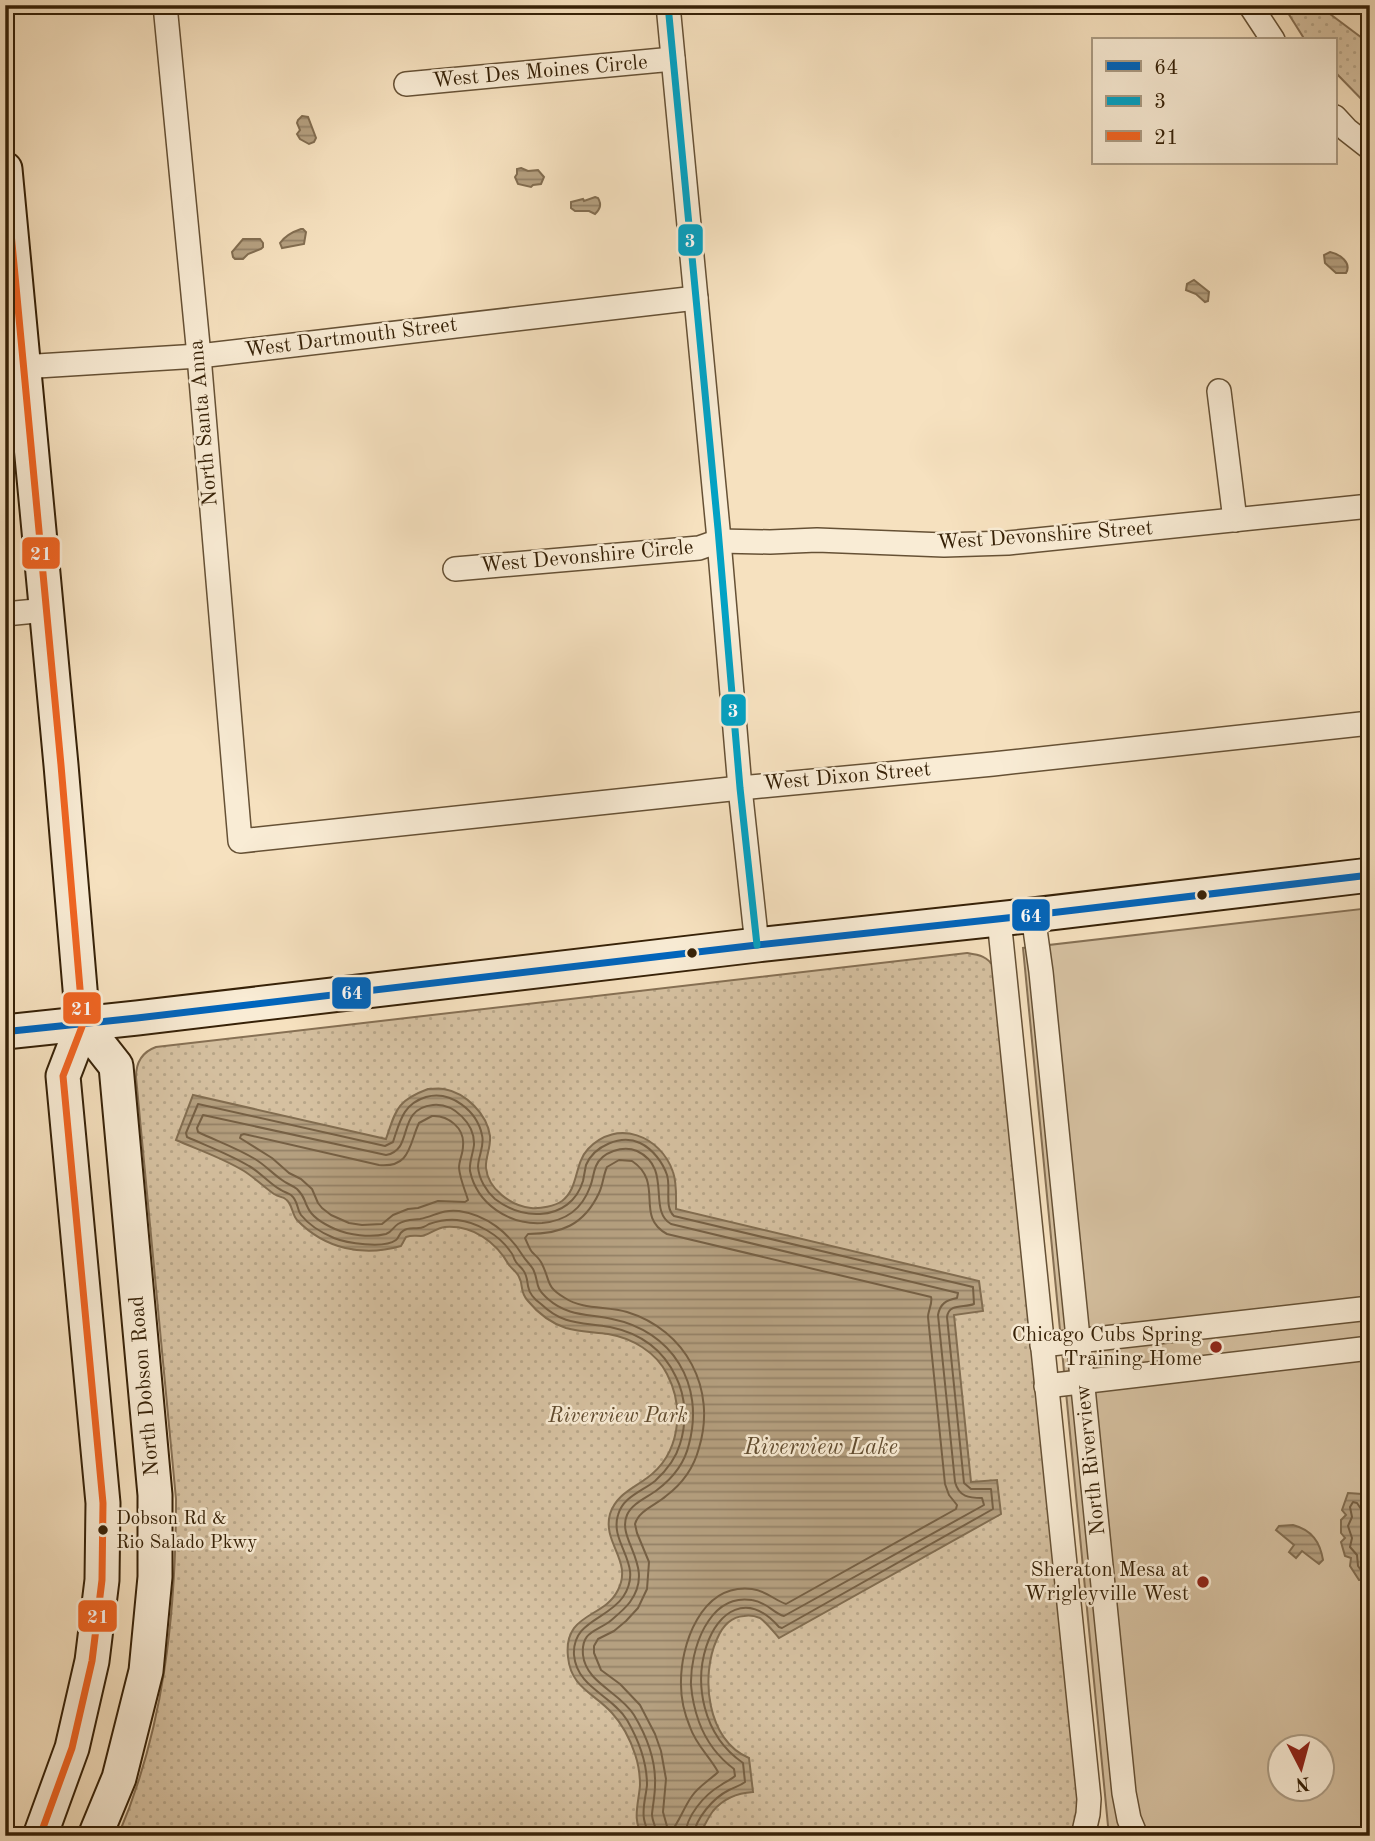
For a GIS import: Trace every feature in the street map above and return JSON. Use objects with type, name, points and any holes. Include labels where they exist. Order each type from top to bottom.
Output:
[{"type":"main road","points":[[5,169],[14,367],[46,610],[83,1024],[63,1076],[103,1503],[102,1580],[92,1661],[72,1748],[40,1836]]},
{"type":"main road","points":[[5,1032],[1370,875]]},
{"type":"main road","name":"North Dobson Road","points":[[83,1024],[116,1066],[155,1495],[155,1577],[146,1671],[119,1778],[95,1836]]},
{"type":"street","name":"North Santa Anna","points":[[165,5],[199,356],[240,841]]},
{"type":"street","points":[[668,5],[740,788],[757,945]]},
{"type":"street","points":[[1250,5],[1272,38]]},
{"type":"street","name":"West Des Moines Circle","points":[[406,84],[673,58]]},
{"type":"street","points":[[1336,118],[1370,148]]},
{"type":"street","name":"West Dartmouth Street","points":[[14,367],[199,356],[696,298]]},
{"type":"street","points":[[1219,391],[1235,520]]},
{"type":"street","name":"West Devonshire Street","points":[[719,541],[817,540],[944,545],[1008,543],[1370,506]]},
{"type":"street","name":"West Devonshire Circle","points":[[455,569],[699,548],[719,541]]},
{"type":"street","points":[[5,614],[46,610]]},
{"type":"street","name":"West Dixon Street","points":[[240,841],[1370,723]]},
{"type":"street","name":"North Riverview","points":[[1033,915],[1126,1805],[1136,1836]]},
{"type":"street","name":"North Riverview","points":[[999,919],[1088,1799],[1083,1836]]},
{"type":"street","points":[[1042,1345],[1370,1308]]},
{"type":"street","points":[[1046,1386],[1370,1348]]},
{"type":"street","points":[[1065,1569],[1101,1565]]},
{"type":"green space","points":[[1283,5],[1318,5],[1370,44],[1370,108],[1336,73],[1336,38],[1304,38]]},
{"type":"green space","name":"Chicago Cubs Spring Training Home","points":[[1370,908],[1370,1836],[1109,1836],[1023,948]]},
{"type":"green space","name":"Riverview Park","points":[[967,953],[983,957],[995,968],[1083,1793],[1073,1836],[118,1836],[134,1796],[157,1713],[170,1628],[175,1542],[176,1499],[136,1077],[137,1067],[144,1055],[156,1047]]},
{"type":"water","points":[[302,116],[308,117],[316,138],[309,144],[297,134],[300,130],[297,123]]},
{"type":"water","points":[[517,169],[528,171],[538,170],[544,177],[541,184],[531,187],[518,184],[515,177]]},
{"type":"water","points":[[595,197],[600,205],[595,214],[571,208],[571,202]]},
{"type":"water","points":[[301,229],[306,232],[304,244],[282,248],[280,243],[284,238]]},
{"type":"water","points":[[243,239],[260,239],[263,247],[243,259],[235,259],[232,252]]},
{"type":"water","points":[[1330,252],[1344,260],[1346,273],[1336,273],[1325,263],[1324,255]]},
{"type":"water","points":[[1194,280],[1209,292],[1208,301],[1205,302],[1186,290],[1187,284]]},
{"type":"water","name":"Riverview Lake","points":[[428,1089],[452,1091],[467,1100],[480,1113],[490,1136],[486,1164],[491,1183],[508,1200],[523,1207],[543,1208],[562,1201],[571,1190],[584,1155],[599,1140],[612,1134],[637,1135],[659,1149],[667,1159],[675,1181],[676,1209],[979,1281],[983,1311],[954,1315],[971,1482],[997,1480],[1001,1514],[779,1638],[760,1618],[739,1617],[727,1623],[712,1654],[709,1671],[711,1706],[724,1737],[735,1750],[749,1758],[753,1792],[736,1795],[721,1803],[698,1836],[644,1836],[637,1818],[640,1778],[631,1743],[612,1713],[578,1683],[568,1657],[568,1642],[572,1632],[578,1624],[612,1599],[622,1580],[620,1561],[610,1534],[610,1514],[613,1507],[625,1493],[658,1468],[673,1444],[676,1402],[667,1374],[657,1359],[626,1339],[566,1328],[545,1317],[525,1297],[518,1275],[504,1257],[490,1242],[474,1232],[445,1227],[423,1236],[406,1237],[401,1246],[373,1251],[332,1244],[297,1220],[287,1200],[274,1194],[244,1171],[176,1140],[193,1095],[386,1139],[403,1102]]},
{"type":"water","points":[[1348,1493],[1362,1494],[1370,1510],[1370,1580],[1359,1580],[1350,1566],[1351,1558],[1345,1556],[1341,1542],[1345,1538],[1341,1533],[1341,1520],[1346,1515],[1342,1510]]},
{"type":"water","points":[[1293,1525],[1305,1530],[1317,1542],[1323,1560],[1319,1564],[1302,1551],[1296,1558],[1289,1552],[1294,1545],[1276,1530],[1279,1526]]},
{"type":"transit line","name":"3","points":[[668,5],[740,788],[757,945]]},
{"type":"transit line","name":"21","points":[[5,169],[83,1024],[63,1076],[103,1503],[102,1580],[92,1661],[72,1748],[40,1836]]},
{"type":"transit line","name":"64","points":[[12,1031],[1370,875]]},
{"type":"place","name":"Chicago Cubs Spring Training Home","points":[[1216,1347]]},
{"type":"place","name":"Dobson Rd & Rio Salado Pkwy","points":[[103,1530]]},
{"type":"place","name":"Sheraton Mesa at Wrigleyville West","points":[[1203,1582]]}]
